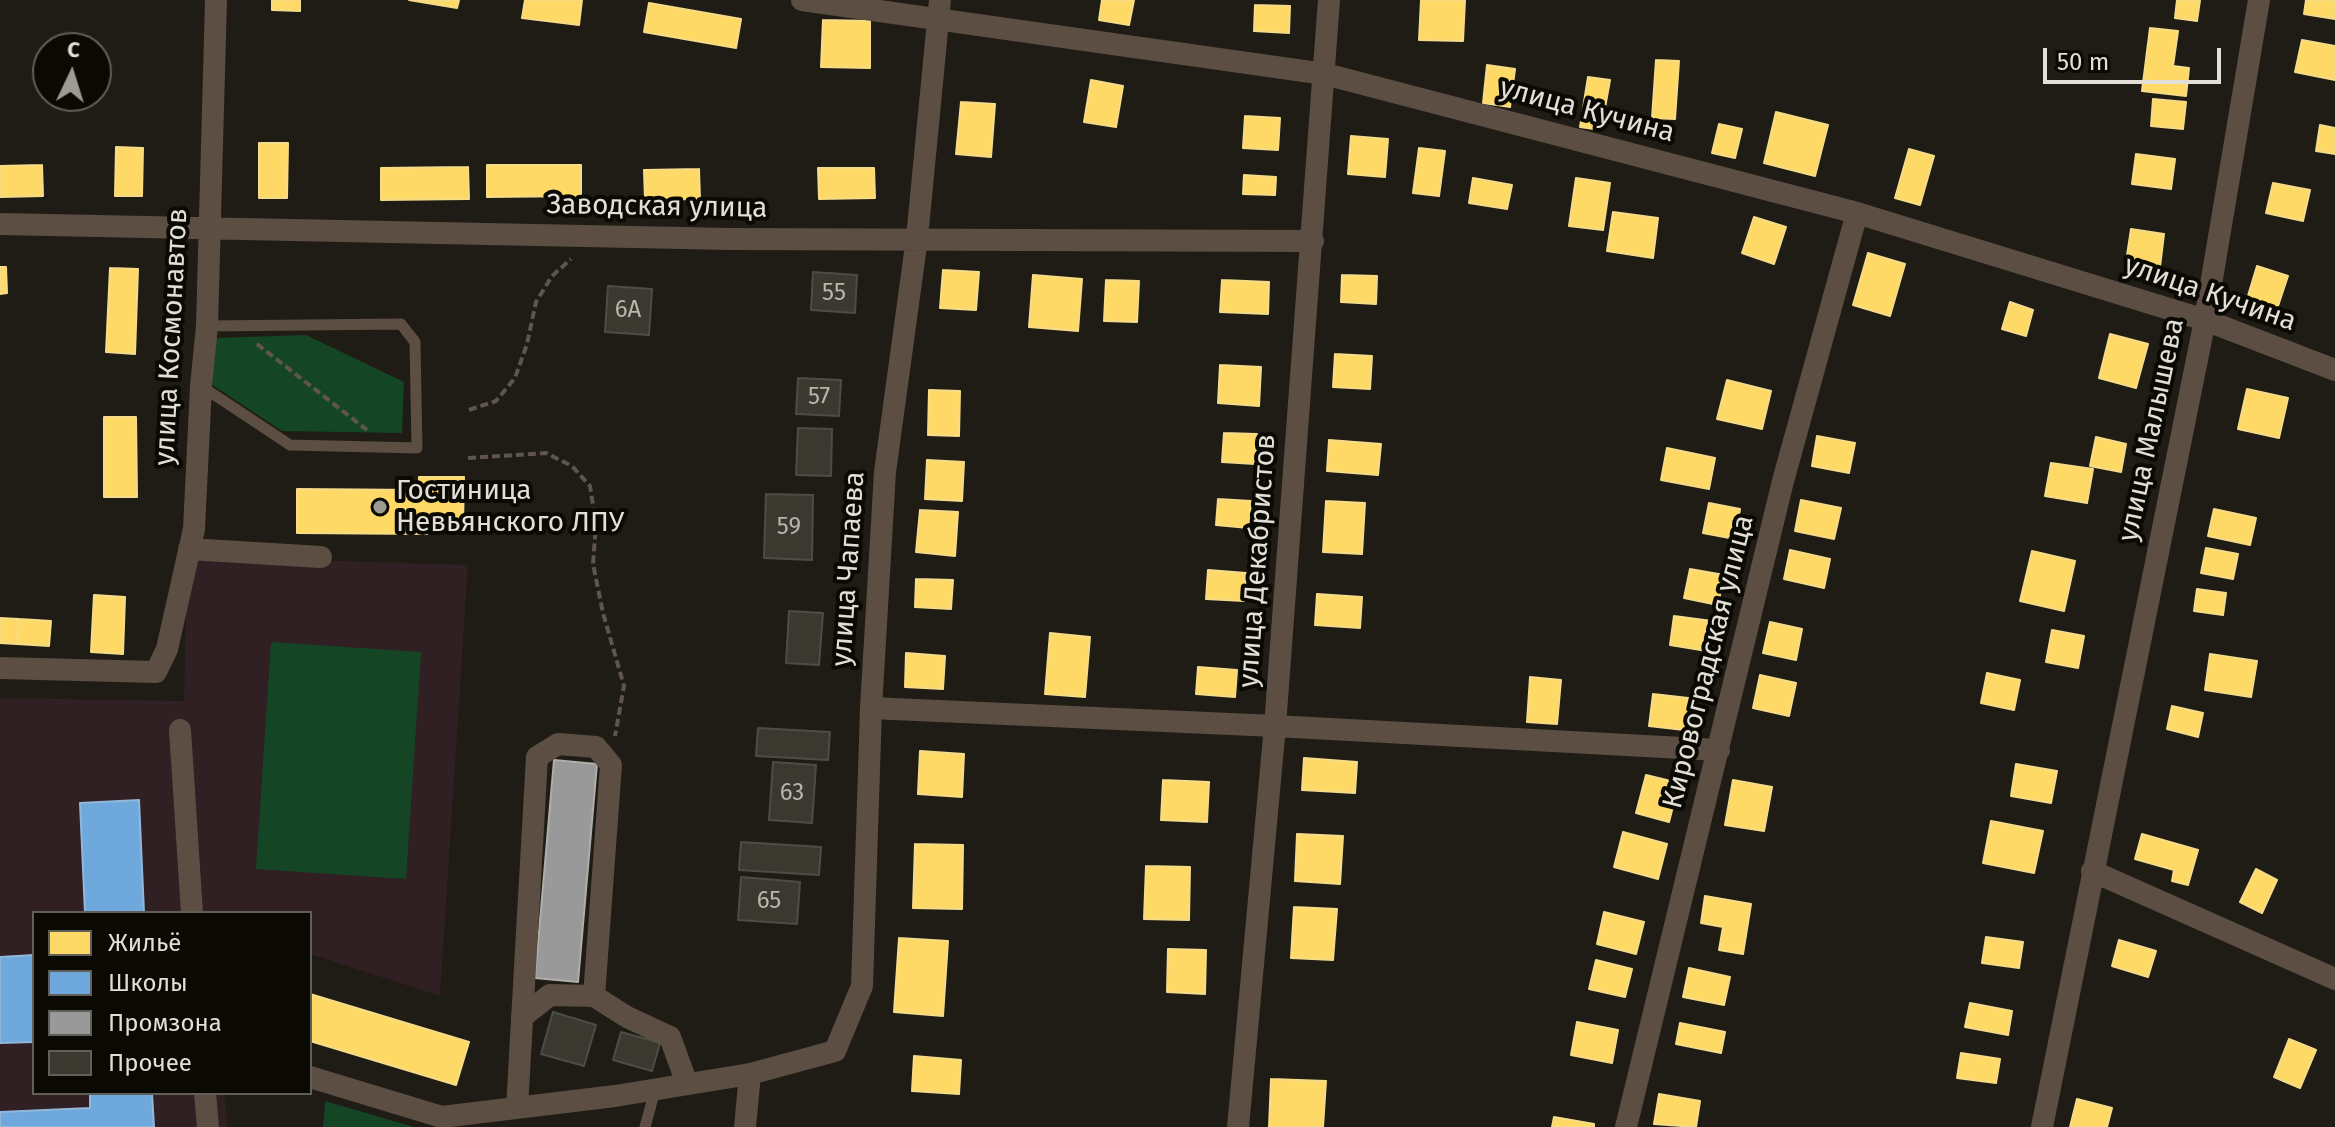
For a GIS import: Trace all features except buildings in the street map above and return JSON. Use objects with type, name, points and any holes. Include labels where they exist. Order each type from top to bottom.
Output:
[{"type":"street","name":"улица Космонавтов","points":[[0,668],[156,672],[167,649],[194,529],[207,326],[216,0]]},
{"type":"street","name":"улица Кучина","points":[[802,0],[939,9],[1325,74],[1857,213],[2205,320],[2335,370]]},
{"type":"street","name":"улица Декабристов","points":[[1238,1127],[1275,726],[1329,0]]},
{"type":"street","name":"улица Малышева","points":[[2042,1127],[2205,320],[2259,0]]},
{"type":"street","name":"улица Чапаева","points":[[312,1078],[442,1117],[655,1090],[750,1074],[835,1051],[862,986],[871,708],[885,472],[917,238],[939,9]]},
{"type":"street","name":"Кировоградская улица","points":[[1626,1127],[1783,481],[1857,213]]},
{"type":"street","name":"Заводская улица","points":[[0,224],[730,239],[1313,241]]},
{"type":"street","points":[[189,549],[321,557]]},
{"type":"street","points":[[871,708],[1719,750]]},
{"type":"street","points":[[180,730],[192,911]]},
{"type":"street","points":[[517,1108],[537,757],[558,744],[596,747],[611,765],[594,996]]},
{"type":"street","points":[[2092,871],[2335,979]]},
{"type":"street","points":[[522,1017],[550,995],[594,996],[627,1017],[670,1037],[687,1084]]},
{"type":"street","points":[[745,1127],[750,1074]]},
{"type":"street","points":[[205,1095],[208,1127]]},
{"type":"lane","points":[[201,386],[290,445],[417,448],[415,342],[401,324],[207,326]]},
{"type":"lane","points":[[645,1127],[655,1090]]},
{"type":"path","points":[[469,410],[496,401],[515,378],[527,344],[536,302],[552,276],[571,261],[575,235]]},
{"type":"path","points":[[233,325],[389,447]]},
{"type":"path","points":[[468,458],[546,453],[572,466],[590,486],[596,524],[593,564],[624,686],[618,727],[607,760]]},
{"type":"shaded area","points":[[187,556],[468,565],[440,996],[312,955],[312,911],[32,911],[32,1095],[224,1095],[228,1127],[0,1127],[0,698],[184,701]]},
{"type":"green space","points":[[306,335],[404,382],[402,433],[282,431],[211,384],[215,338]]},
{"type":"green space","points":[[271,642],[421,652],[406,879],[256,869]]},
{"type":"green space","points":[[325,1101],[414,1127],[323,1127]]},
{"type":"place","name":"Гостиница Невьянского ЛПУ","points":[[380,507]]}]
